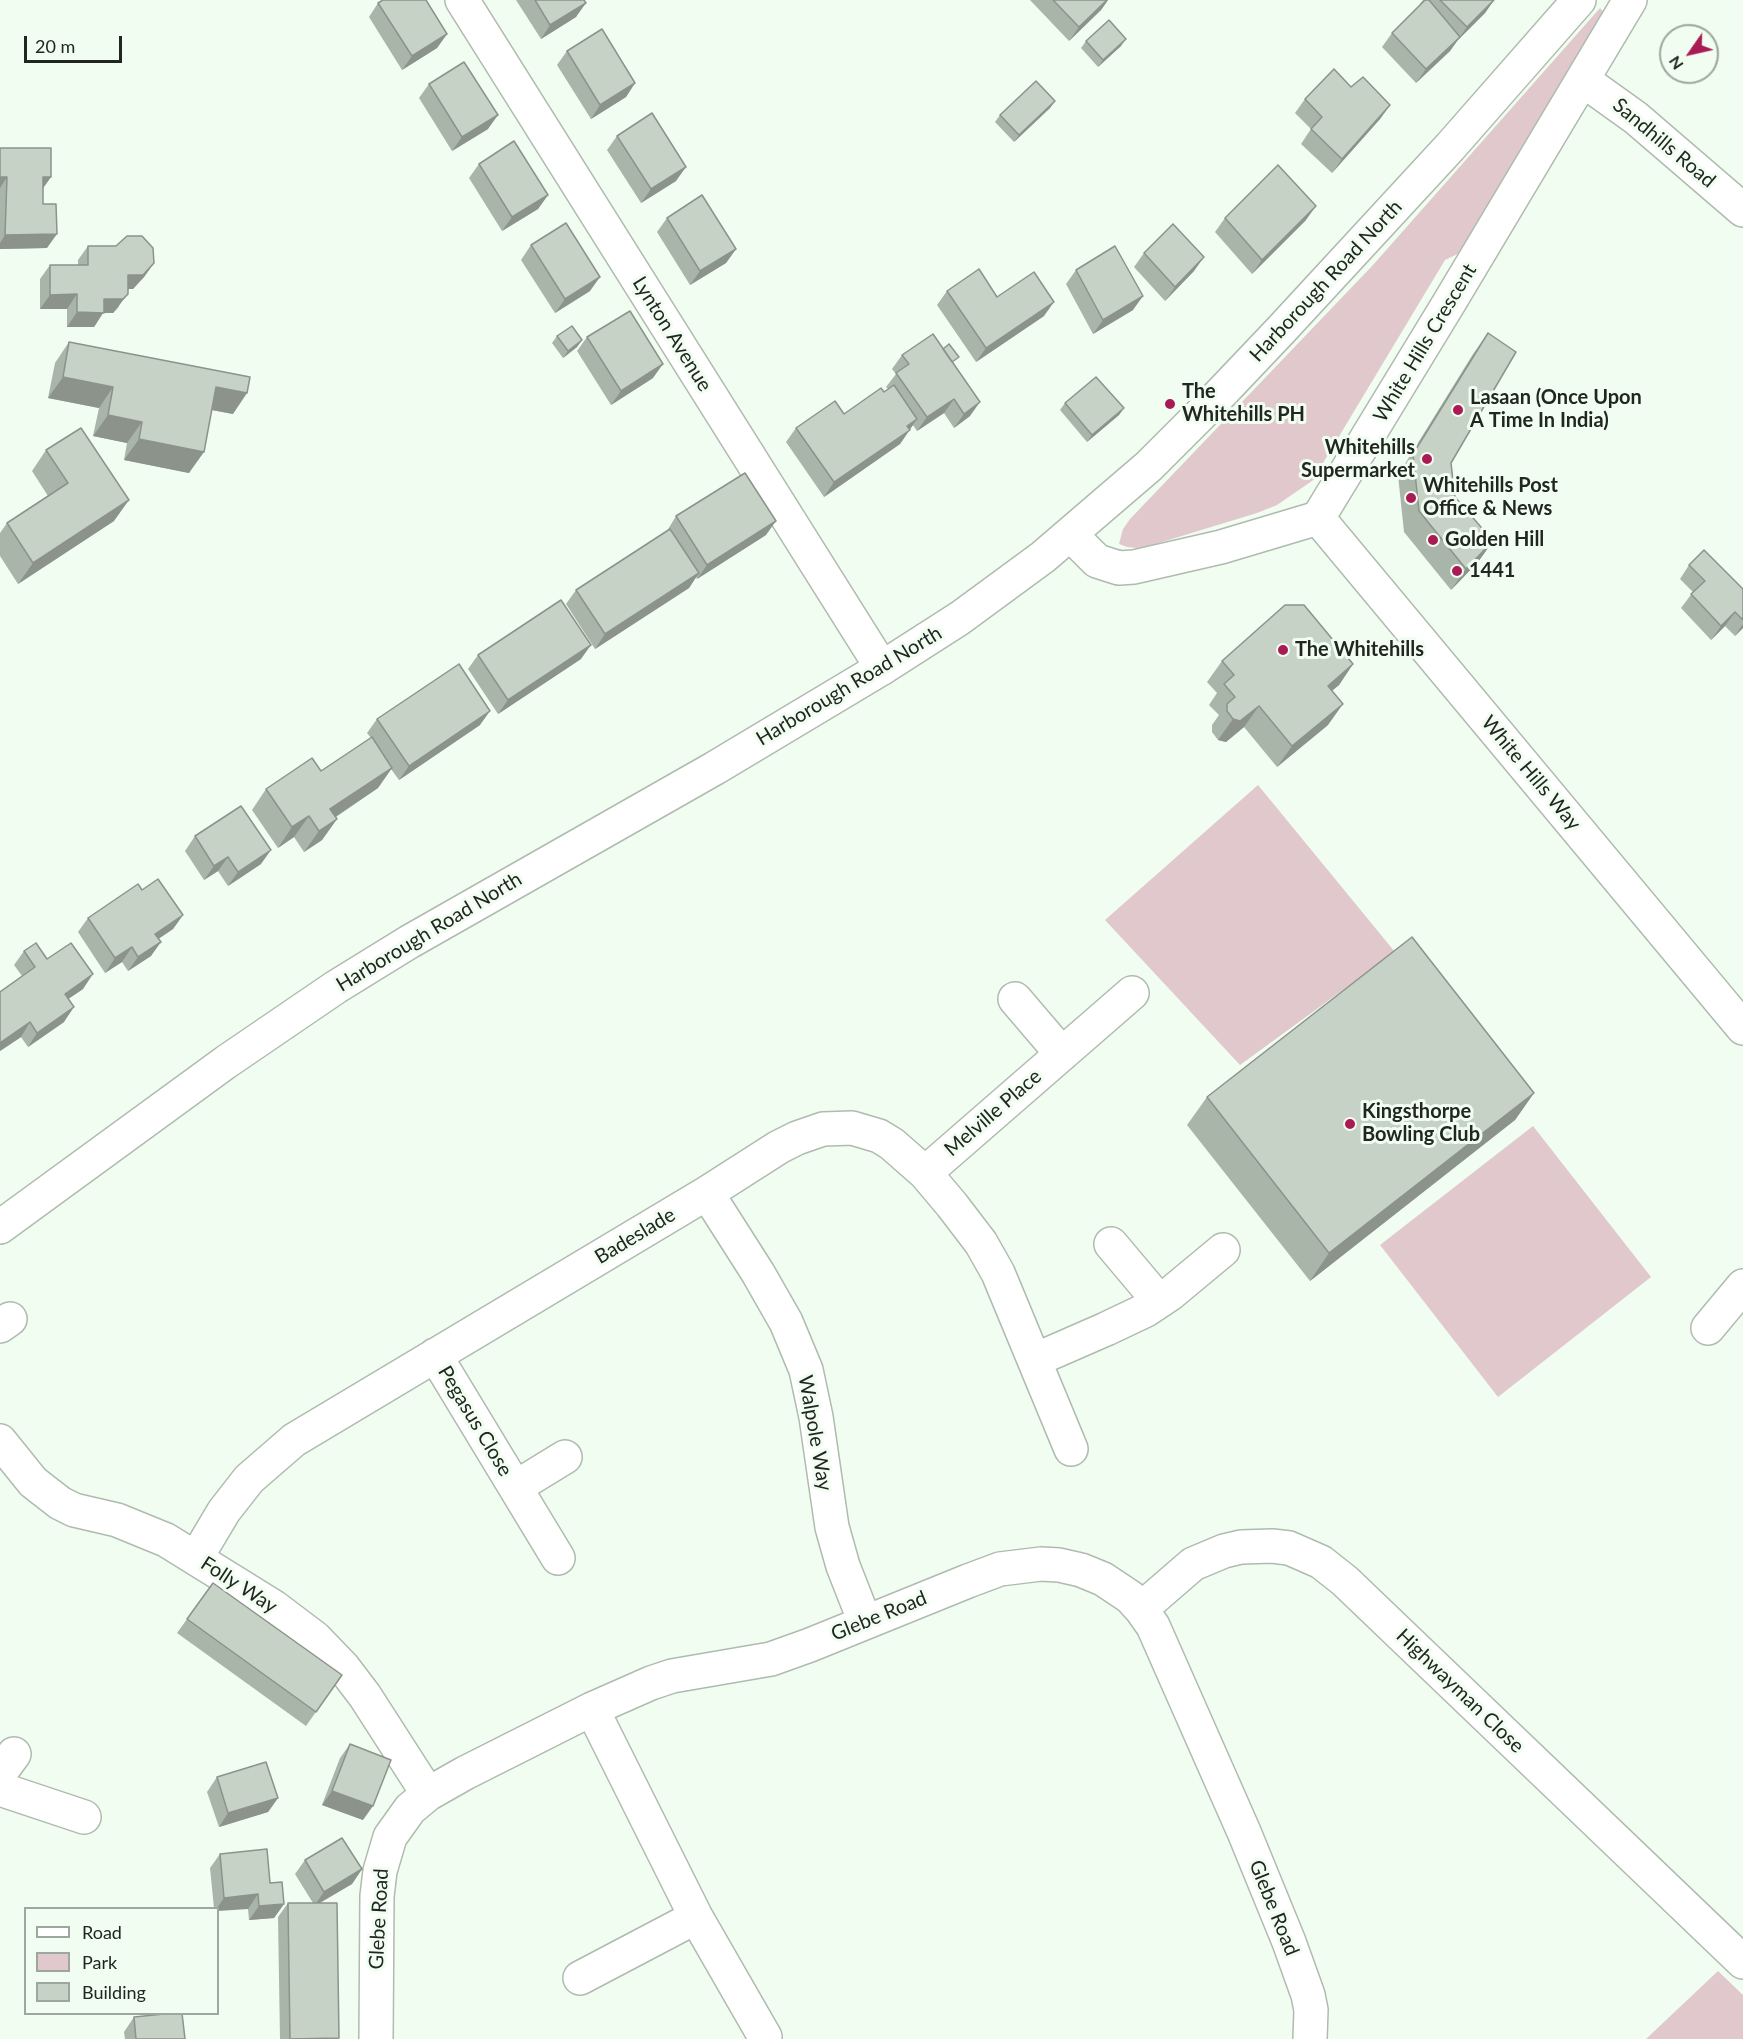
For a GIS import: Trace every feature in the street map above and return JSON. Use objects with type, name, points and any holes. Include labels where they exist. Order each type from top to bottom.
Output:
[{"type":"main road","name":"Lynton Avenue","points":[[462,0],[882,668]]},
{"type":"main road","name":"Harborough Road North","points":[[0,1227],[226,1062],[336,987],[409,942],[715,768],[882,668],[960,618],[1037,562],[1149,466],[1281,330],[1450,147],[1579,0]]},
{"type":"main road","name":"White Hills Crescent","points":[[1318,518],[1630,0]]},
{"type":"main road","name":"Sandhills Road","points":[[1583,80],[1636,118],[1743,210]]},
{"type":"main road","points":[[1071,535],[1097,561],[1113,567],[1134,567],[1221,547],[1318,518]]},
{"type":"main road","name":"White Hills Way","points":[[1318,518],[1743,1028]]},
{"type":"main road","name":"Melville Place","points":[[925,1173],[1132,993]]},
{"type":"main road","points":[[1015,999],[1062,1054]]},
{"type":"main road","name":"Badeslade","points":[[196,1558],[238,1493],[267,1461],[294,1440],[779,1147],[823,1129],[852,1128],[879,1136],[905,1154],[925,1173],[952,1205],[981,1243],[1008,1294],[1071,1449]]},
{"type":"main road","name":"Walpole Way","points":[[706,1193],[758,1273],[786,1322],[806,1370],[816,1417],[832,1527],[843,1566],[865,1622]]},
{"type":"main road","points":[[1111,1244],[1160,1301]]},
{"type":"main road","points":[[1035,1360],[1106,1329],[1160,1301],[1223,1250]]},
{"type":"main road","points":[[1708,1328],[1743,1286]]},
{"type":"main road","name":"Pegasus Close","points":[[435,1355],[558,1558]]},
{"type":"main road","name":"Folly Way","points":[[0,1441],[33,1482],[60,1503],[74,1510],[117,1520],[146,1531],[196,1558],[315,1638],[343,1667],[365,1696],[428,1794]]},
{"type":"main road","name":"Pegasus Close","points":[[516,1487],[566,1457]]},
{"type":"main road","name":"Highwayman Close","points":[[1142,1609],[1193,1564],[1224,1551],[1241,1547],[1272,1546],[1289,1548],[1321,1562],[1345,1581],[1743,1962]]},
{"type":"main road","name":"Glebe Road","points":[[376,2039],[377,1896],[380,1871],[390,1837],[410,1809],[428,1794],[465,1773],[642,1686],[672,1676],[771,1659],[1000,1569],[1024,1565],[1059,1565],[1089,1573],[1119,1588],[1142,1609],[1163,1646],[1289,1942],[1308,1995],[1311,2010],[1310,2039]]},
{"type":"main road","points":[[592,1709],[696,1917],[765,2037]]},
{"type":"main road","points":[[0,1790],[84,1817]]},
{"type":"main road","points":[[580,1978],[696,1917]]},
{"type":"green space","points":[[1600,8],[1604,13],[1462,252],[1445,260],[1323,463],[1325,472],[1277,505],[1257,513],[1149,546],[1137,548],[1119,544],[1123,529],[1130,519],[1373,265]]},
{"type":"green space","points":[[1258,785],[1395,952],[1240,1065],[1105,920]]},
{"type":"green space","points":[[1533,1126],[1651,1277],[1498,1397],[1380,1245]]},
{"type":"green space","points":[[1718,1971],[1743,1995],[1743,2039],[1646,2039]]},
{"type":"building","points":[[383,0],[426,0],[447,34],[412,56],[378,3]]},
{"type":"building","points":[[535,0],[584,0],[586,3],[550,25]]},
{"type":"building","points":[[1053,0],[1107,0],[1079,27]]},
{"type":"building","points":[[1425,0],[1429,0],[1460,37],[1426,69],[1392,33]]},
{"type":"building","points":[[1440,0],[1494,0],[1467,27]]},
{"type":"building","points":[[1109,20],[1126,39],[1103,60],[1086,41]]},
{"type":"building","points":[[602,29],[635,83],[600,105],[567,51]]},
{"type":"building","points":[[464,62],[498,115],[462,137],[429,84]]},
{"type":"building","points":[[1334,69],[1351,87],[1363,77],[1390,105],[1342,159],[1311,129],[1322,117],[1305,99]]},
{"type":"building","points":[[1036,81],[1055,101],[1019,135],[1000,115]]},
{"type":"building","points":[[652,113],[686,167],[651,189],[617,136]]},
{"type":"building","points":[[514,141],[548,195],[512,217],[479,164]]},
{"type":"building","points":[[0,148],[51,148],[51,177],[43,177],[43,204],[56,204],[57,234],[5,235],[7,177],[0,177]]},
{"type":"building","points":[[1278,165],[1316,206],[1262,260],[1225,218]]},
{"type":"building","points":[[702,195],[736,249],[700,271],[667,218]]},
{"type":"building","points":[[566,223],[600,277],[565,299],[531,245]]},
{"type":"building","points":[[1173,224],[1204,257],[1175,287],[1144,253]]},
{"type":"building","points":[[127,236],[142,236],[153,248],[154,263],[143,275],[128,275],[128,294],[123,299],[104,299],[104,313],[77,312],[77,294],[50,295],[50,265],[88,265],[88,246],[116,246]]},
{"type":"building","points":[[1115,246],[1143,296],[1103,320],[1076,270]]},
{"type":"building","points":[[979,269],[997,297],[1034,272],[1054,302],[986,348],[947,291]]},
{"type":"building","points":[[630,311],[663,364],[621,391],[587,337]]},
{"type":"building","points":[[572,326],[582,340],[568,351],[557,336]]},
{"type":"building","points":[[1488,333],[1516,352],[1451,463],[1455,497],[1493,541],[1466,569],[1419,511],[1413,454]]},
{"type":"building","points":[[933,334],[980,402],[964,414],[954,399],[927,417],[896,373],[909,364],[902,355]]},
{"type":"building","points":[[69,342],[250,377],[247,393],[216,387],[204,452],[139,439],[142,422],[108,415],[113,387],[63,377]]},
{"type":"building","points":[[949,344],[959,357],[952,362],[943,349]]},
{"type":"building","points":[[1096,377],[1124,408],[1092,435],[1065,403]]},
{"type":"building","points":[[894,385],[917,419],[907,426],[910,430],[834,482],[796,428],[835,401],[844,414],[881,388],[884,392]]},
{"type":"building","points":[[81,428],[129,500],[33,563],[7,523],[68,483],[46,450]]},
{"type":"building","points":[[745,473],[776,521],[707,565],[676,516]]},
{"type":"building","points":[[670,529],[699,573],[605,634],[576,590]]},
{"type":"building","points":[[1704,550],[1743,589],[1743,620],[1735,612],[1721,626],[1691,594],[1705,581],[1689,565]]},
{"type":"building","points":[[561,600],[591,645],[508,700],[478,655]]},
{"type":"building","points":[[1285,605],[1304,605],[1353,664],[1328,686],[1343,704],[1292,746],[1259,706],[1240,721],[1233,719],[1227,711],[1227,704],[1235,697],[1224,684],[1234,675],[1222,661]]},
{"type":"building","points":[[459,664],[490,711],[409,766],[377,719]]},
{"type":"building","points":[[372,737],[392,768],[330,809],[337,819],[319,831],[309,816],[292,827],[266,789],[312,758],[321,771]]},
{"type":"building","points":[[241,806],[271,850],[238,872],[228,857],[214,866],[195,836]]},
{"type":"building","points":[[158,879],[183,915],[155,934],[161,942],[138,957],[132,947],[115,958],[88,918],[138,884],[142,890]]},
{"type":"building","points":[[1412,937],[1534,1093],[1329,1253],[1207,1097]]},
{"type":"building","points":[[36,943],[47,959],[71,943],[93,974],[65,994],[74,1007],[37,1033],[30,1022],[0,1043],[0,992],[35,967],[24,951]]},
{"type":"building","points":[[213,1583],[342,1675],[316,1712],[187,1619]]},
{"type":"building","points":[[350,1744],[391,1760],[373,1806],[332,1791]]},
{"type":"building","points":[[266,1762],[278,1798],[228,1813],[217,1777]]},
{"type":"building","points":[[342,1838],[362,1869],[324,1892],[305,1860]]},
{"type":"building","points":[[267,1849],[270,1883],[282,1882],[284,1904],[259,1906],[258,1894],[224,1898],[220,1854]]},
{"type":"building","points":[[288,1903],[337,1903],[339,2038],[290,2039]]},
{"type":"building","points":[[182,2015],[185,2039],[136,2039],[134,2017]]},
{"type":"place","name":"The Whitehills PH","points":[[1170,404]]},
{"type":"place","name":"Lasaan (Once Upon A Time In India)","points":[[1458,410]]},
{"type":"place","name":"Whitehills Supermarket","points":[[1427,459]]},
{"type":"place","name":"Whitehills Post Office & News","points":[[1411,498]]},
{"type":"place","name":"Golden Hill","points":[[1433,540]]},
{"type":"place","name":"1441","points":[[1457,571]]},
{"type":"place","name":"The Whitehills","points":[[1283,650]]},
{"type":"place","name":"Kingsthorpe Bowling Club","points":[[1350,1124]]}]
